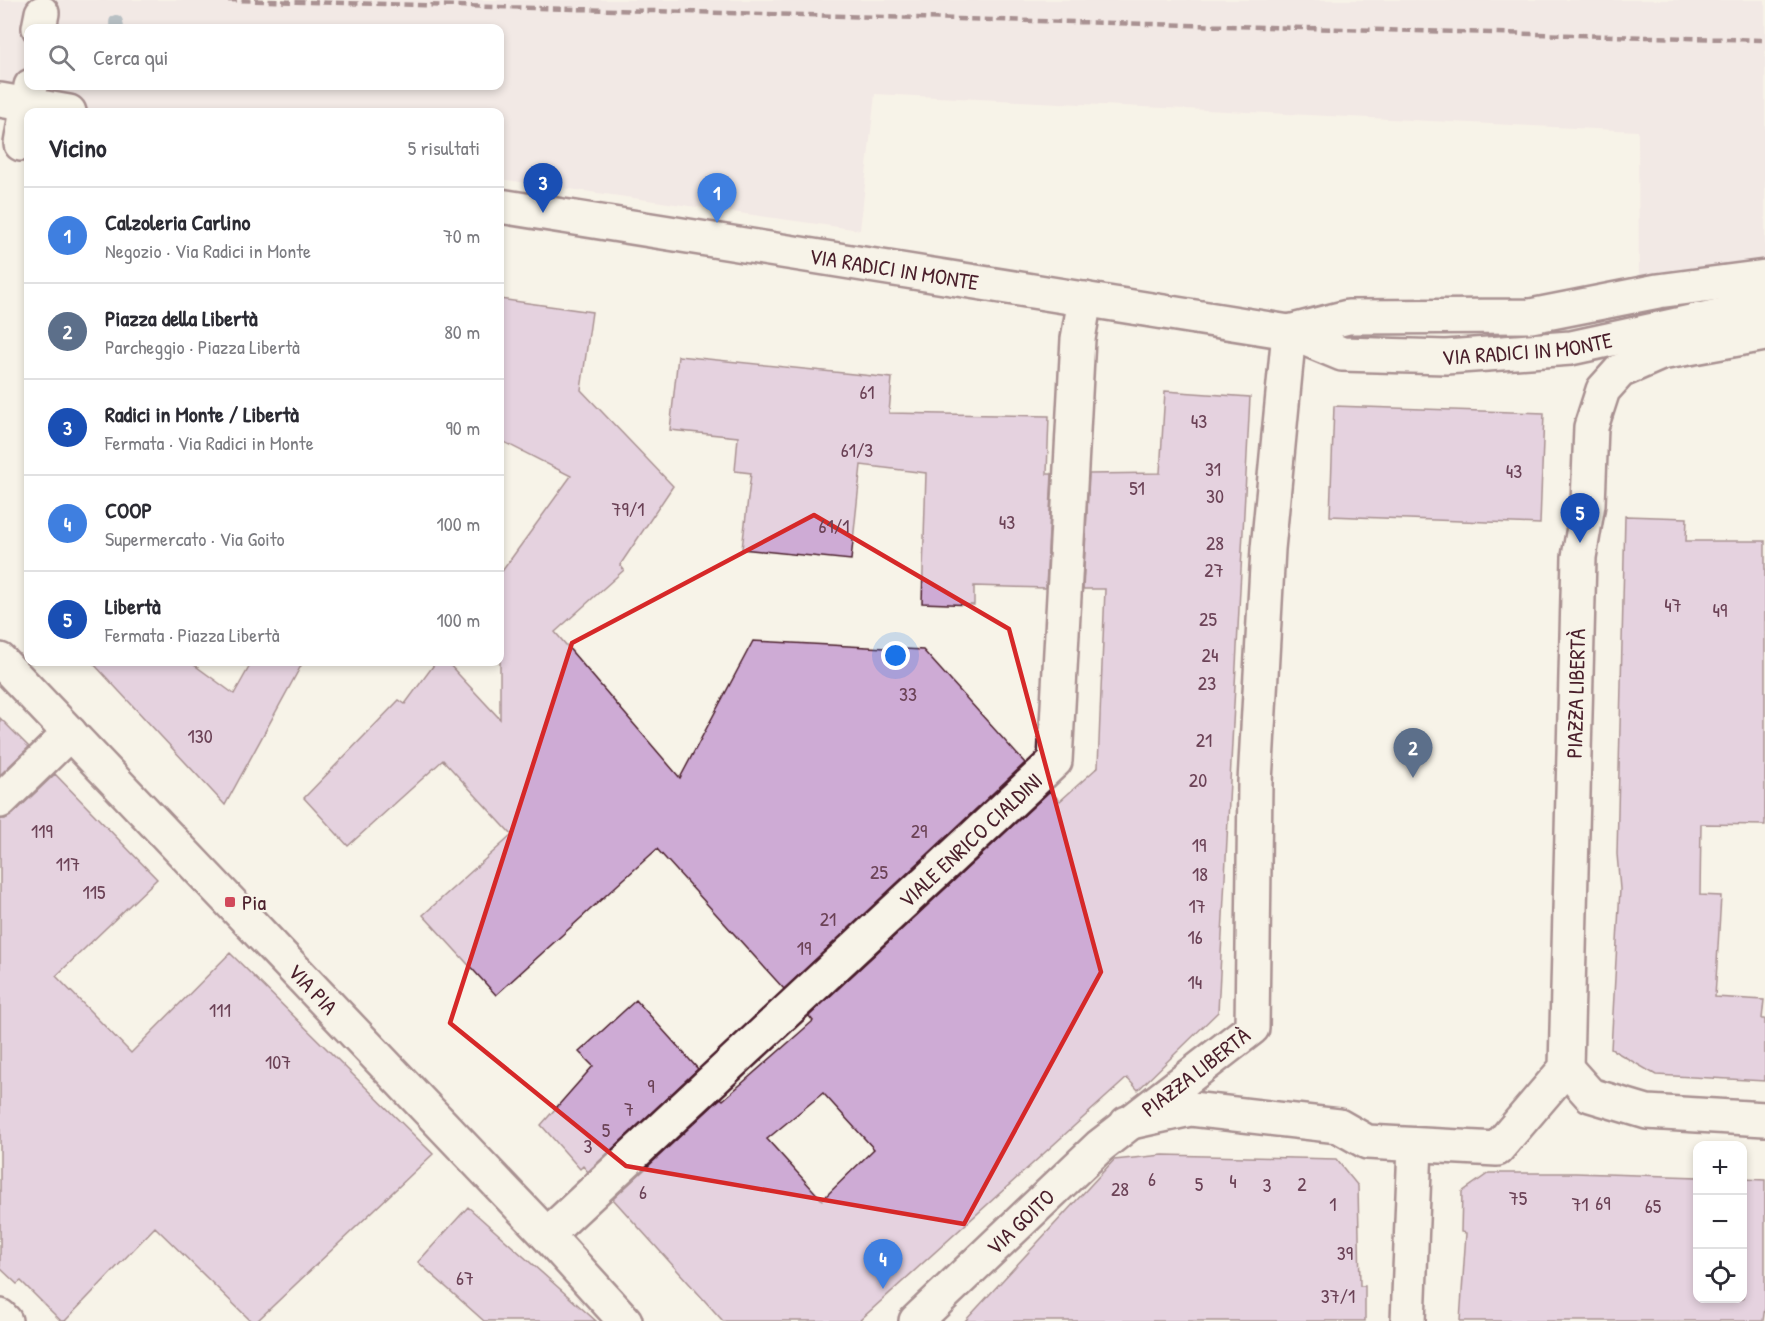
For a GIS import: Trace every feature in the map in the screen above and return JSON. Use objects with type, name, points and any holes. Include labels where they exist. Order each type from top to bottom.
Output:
[{"type":"street","points":[[17,144],[20,97],[56,108]]},
{"type":"street","name":"VIA RADICI IN MONTE","points":[[504,207],[1289,332],[1342,354],[1446,357],[1571,348],[1759,307],[1765,309]]},
{"type":"street","name":"VIA RADICI IN MONTE","points":[[1289,332],[1347,317],[1531,316],[1658,291],[1765,277]]},
{"type":"street","name":"VIALE ENRICO CIALDINI","points":[[547,1235],[1055,760],[1078,339],[1085,299]]},
{"type":"street","name":"PIAZZA LIBERTÀ","points":[[1127,1123],[1252,1028],[1256,759],[1268,549],[1289,332]]},
{"type":"street","name":"PIAZZA LIBERTÀ","points":[[1566,1068],[1579,557],[1588,504],[1591,427],[1603,390],[1620,371],[1661,353],[1765,334]]},
{"type":"street","name":"VIA PIA","points":[[0,660],[547,1235],[625,1321]]},
{"type":"street","points":[[0,801],[70,733]]},
{"type":"street","points":[[1127,1123],[1191,1109],[1339,1126],[1367,1142],[1497,1149],[1566,1068],[1590,1095],[1647,1112],[1765,1119]]},
{"type":"street","name":"VIA GOITO","points":[[916,1321],[1127,1123]]},
{"type":"street","points":[[1408,1321],[1415,1146]]},
{"type":"street","points":[[0,1316],[5,1321]]},
{"type":"highlighted area","points":[[814,515],[1009,629],[1101,972],[964,1224],[626,1166],[450,1023],[572,643]]},
{"type":"shaded area","points":[[0,0],[1765,0],[1765,263],[1639,281],[1638,131],[875,94],[860,230],[504,180],[504,108],[24,108],[0,105]]},
{"type":"building","points":[[504,300],[592,312],[581,390],[673,486],[620,565],[624,570],[555,632],[680,778],[753,641],[923,650],[1025,763],[784,989],[657,849],[496,995],[423,915],[512,835],[443,760],[348,846],[304,798],[399,700],[405,704],[433,666],[451,666],[500,719],[500,666],[504,666],[504,568],[571,476],[504,442]]},
{"type":"building","points":[[678,356],[892,378],[889,413],[1049,416],[1047,474],[1052,474],[1046,588],[974,586],[974,605],[922,603],[926,473],[861,465],[851,560],[742,549],[751,473],[735,471],[738,437],[670,430]]},
{"type":"building","points":[[1165,391],[1250,397],[1218,1012],[1138,1090],[1127,1078],[859,1321],[723,1321],[613,1199],[721,1098],[723,1100],[813,1021],[809,1016],[1050,791],[1060,801],[1098,767],[1105,589],[1083,589],[1089,474],[1160,473]],"holes":[[[823,1093],[874,1149],[822,1200],[767,1139]]]},
{"type":"building","points":[[1334,406],[1544,413],[1540,524],[1330,516]]},
{"type":"building","points":[[1625,516],[1687,518],[1686,541],[1765,541],[1765,825],[1701,824],[1700,895],[1721,896],[1715,997],[1764,1000],[1762,1019],[1765,1019],[1765,1081],[1656,1075],[1611,1049],[1620,889],[1617,854]]},
{"type":"building","points":[[96,666],[196,666],[234,694],[250,666],[301,666],[225,805]]},
{"type":"building","points":[[0,718],[29,747],[0,775]]},
{"type":"building","points":[[55,774],[157,879],[56,976],[131,1053],[230,953],[433,1154],[257,1321],[251,1321],[155,1227],[65,1321],[61,1321],[21,1281],[17,1284],[0,1268],[0,819],[13,814]]},
{"type":"building","points":[[636,1000],[698,1069],[588,1172],[583,1166],[580,1169],[541,1125],[593,1066],[579,1052]]},
{"type":"building","points":[[1163,1155],[1336,1159],[1358,1186],[1360,1286],[1365,1286],[1365,1321],[965,1321],[1114,1160]]},
{"type":"building","points":[[1489,1173],[1693,1177],[1693,1303],[1747,1303],[1747,1179],[1765,1180],[1765,1307],[1763,1321],[1460,1321],[1466,1233],[1461,1232],[1462,1192]]},
{"type":"building","points":[[468,1207],[596,1321],[484,1321],[418,1262]]},
{"type":"railway","points":[[228,0],[1765,40]]},
{"type":"place","name":"Radici in Monte / Libertà","points":[[543,213]]},
{"type":"place","name":"Calzoleria Carlino","points":[[717,223]]},
{"type":"place","name":"Libertà","points":[[1580,543]]},
{"type":"place","name":"Piazza della Libertà","points":[[1413,778]]},
{"type":"place","name":"Pia","points":[[230,902]]},
{"type":"place","name":"COOP","points":[[883,1289]]}]
